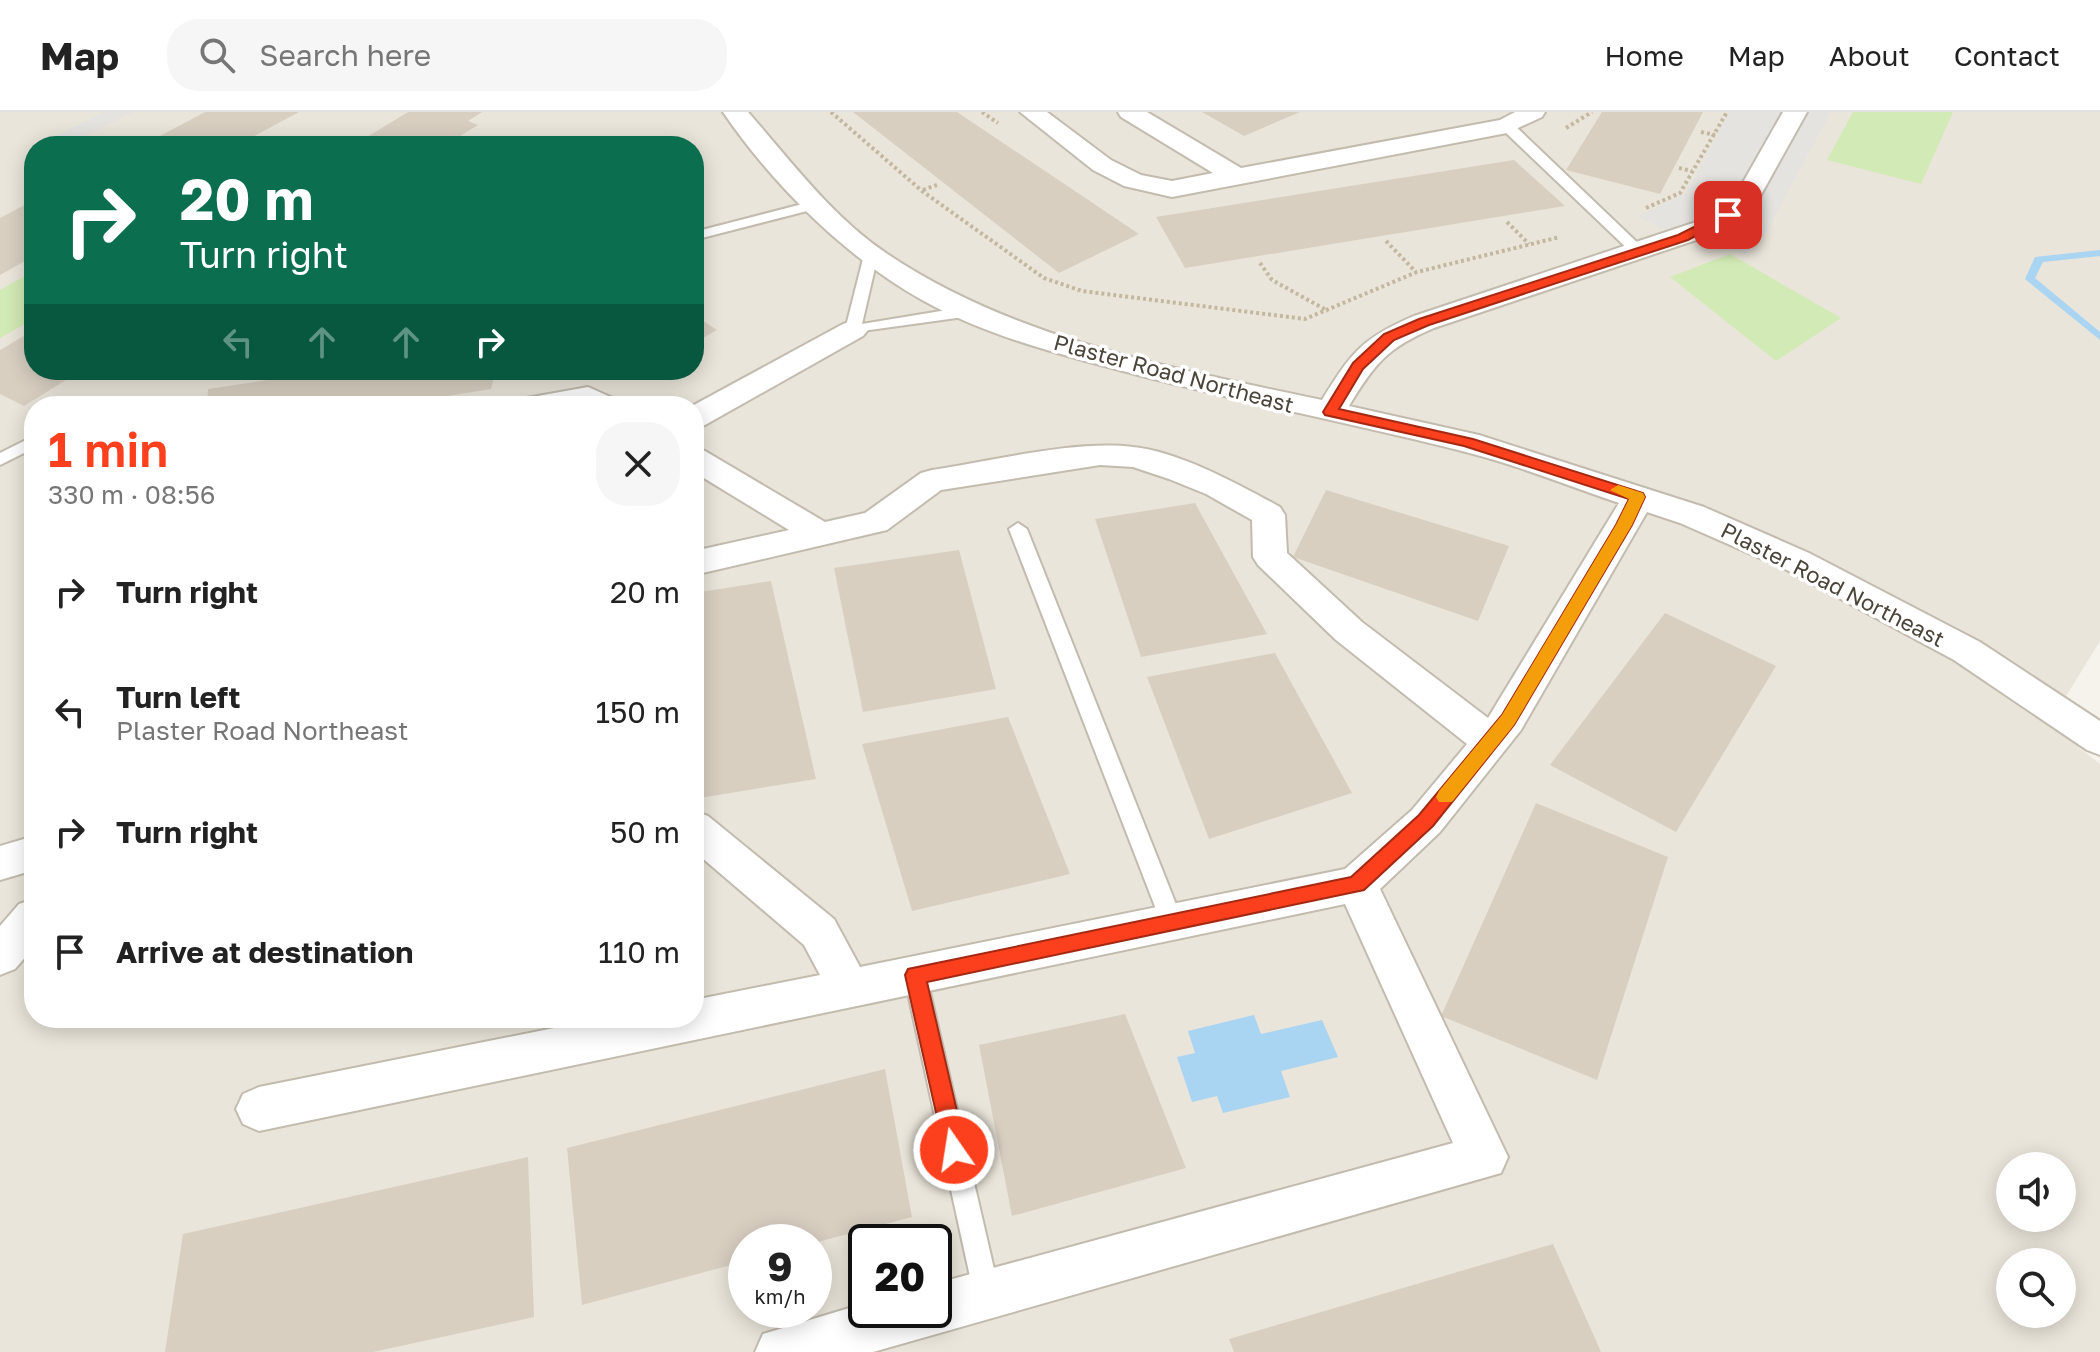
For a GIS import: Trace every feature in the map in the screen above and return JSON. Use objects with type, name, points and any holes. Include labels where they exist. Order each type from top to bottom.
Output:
[{"type":"street","name":"Plaster Road Northeast","points":[[735,112],[814,205],[871,255],[934,295],[1003,326],[1164,374],[1468,442],[1692,515],[1797,561],[1967,651],[2100,740]]},
{"type":"street","points":[[1032,112],[1102,165],[1133,181],[1172,189],[1507,126],[1533,112]]},
{"type":"street","points":[[1130,112],[1237,177]]},
{"type":"street","points":[[1330,412],[1358,366],[1389,337],[1424,322],[1714,225],[1743,205],[1795,112]]},
{"type":"street","points":[[704,412],[853,330]]},
{"type":"street","points":[[704,561],[875,522],[932,481],[1100,455],[1136,457],[1218,486],[1268,515],[1270,557],[1349,631],[1490,741]]},
{"type":"street","points":[[704,464],[820,534]]},
{"type":"street","points":[[704,1018],[1357,884],[1426,821],[1508,720],[1638,497]]},
{"type":"street","points":[[704,835],[819,932],[849,988]]},
{"type":"street","points":[[0,863],[24,856]]},
{"type":"street","points":[[952,1305],[1484,1157],[1357,884]]},
{"type":"street","points":[[0,956],[24,928]]},
{"type":"street","points":[[259,1109],[654,1028]]},
{"type":"street","points":[[781,1352],[868,1328]]},
{"type":"lane","points":[[1507,126],[1639,252]]},
{"type":"lane","points":[[704,233],[814,205]]},
{"type":"lane","points":[[871,255],[853,330],[971,311]]},
{"type":"lane","points":[[0,460],[24,447]]},
{"type":"lane","points":[[1018,529],[1172,922]]},
{"type":"lane","points":[[915,975],[987,1295]]},
{"type":"path","points":[[831,112],[922,191],[1044,278],[1082,291],[1305,319],[1417,272],[1567,235]]},
{"type":"path","points":[[1644,209],[1680,193],[1727,112]]},
{"type":"path","points":[[1701,132],[1715,135]]},
{"type":"path","points":[[1679,168],[1692,171]]},
{"type":"path","points":[[922,191],[937,185]]},
{"type":"path","points":[[1507,222],[1530,244]]},
{"type":"path","points":[[1386,241],[1417,272]]},
{"type":"path","points":[[1001,246],[1011,242]]},
{"type":"path","points":[[1260,263],[1272,280],[1328,311]]},
{"type":"shaded area","points":[[0,112],[2100,112],[2100,641],[2052,719],[2078,747],[2100,764],[2100,1352],[0,1352]]},
{"type":"shaded area","points":[[104,112],[133,112],[85,136],[56,136]]},
{"type":"shaded area","points":[[1729,112],[1831,112],[1766,233],[1745,255],[1723,241],[1664,230],[1638,216],[1686,193]]},
{"type":"green space","points":[[1853,112],[1953,112],[1921,184],[1827,160]]},
{"type":"green space","points":[[1730,254],[1841,318],[1776,361],[1670,277]]},
{"type":"green space","points":[[24,277],[24,325],[0,338],[0,290]]},
{"type":"water","points":[[1254,1015],[1261,1034],[1322,1020],[1338,1057],[1281,1071],[1290,1097],[1223,1113],[1217,1096],[1192,1102],[1177,1057],[1195,1053],[1188,1031]]},
{"type":"building","points":[[205,112],[299,112],[255,136],[160,136]]},
{"type":"building","points":[[408,112],[482,112],[468,121],[478,125],[460,136],[368,136]]},
{"type":"building","points":[[853,112],[957,112],[1139,234],[1059,273]]},
{"type":"building","points":[[1202,112],[1300,112],[1244,136]]},
{"type":"building","points":[[1602,112],[1703,112],[1660,194],[1566,170]]},
{"type":"building","points":[[1514,160],[1565,206],[1185,268],[1156,217]]},
{"type":"building","points":[[24,205],[24,262],[0,275],[0,218]]},
{"type":"building","points":[[704,322],[717,330],[704,337]]},
{"type":"building","points":[[24,336],[24,380],[66,380],[40,396],[24,396],[24,406],[0,394],[0,350]]},
{"type":"building","points":[[268,380],[493,380],[491,389],[447,396],[208,396],[208,389]]},
{"type":"building","points":[[1326,490],[1509,546],[1478,621],[1293,557]]},
{"type":"building","points":[[1195,503],[1267,634],[1141,657],[1095,519]]},
{"type":"building","points":[[959,550],[996,689],[863,712],[834,568]]},
{"type":"building","points":[[771,581],[816,779],[704,797],[704,591]]},
{"type":"building","points":[[1665,613],[1776,666],[1676,832],[1550,765]]},
{"type":"building","points":[[1275,653],[1352,793],[1209,839],[1147,677]]},
{"type":"building","points":[[1008,717],[1070,874],[912,911],[862,744]]},
{"type":"building","points":[[1536,803],[1668,857],[1597,1080],[1441,1016]]},
{"type":"building","points":[[1125,1014],[1186,1168],[1012,1216],[979,1045]]},
{"type":"building","points":[[885,1069],[912,1217],[886,1224],[848,1224],[848,1234],[832,1238],[832,1224],[728,1224],[728,1266],[582,1305],[567,1148]]},
{"type":"building","points":[[528,1157],[534,1317],[373,1352],[165,1352],[183,1234]]},
{"type":"building","points":[[1553,1244],[1601,1352],[1234,1352],[1229,1339]]},
{"type":"waterway","points":[[2100,253],[2039,259],[2030,279],[2100,337]]},
{"type":"slow traffic","points":[[1446,797],[1508,720],[1624,525],[1638,497],[1618,490]]},
{"type":"route","points":[[954,1150],[915,975],[1357,884],[1426,821],[1508,720],[1624,525],[1638,497],[1468,442],[1330,412],[1358,366],[1389,337],[1424,322],[1683,237],[1714,225],[1728,215]]}]
